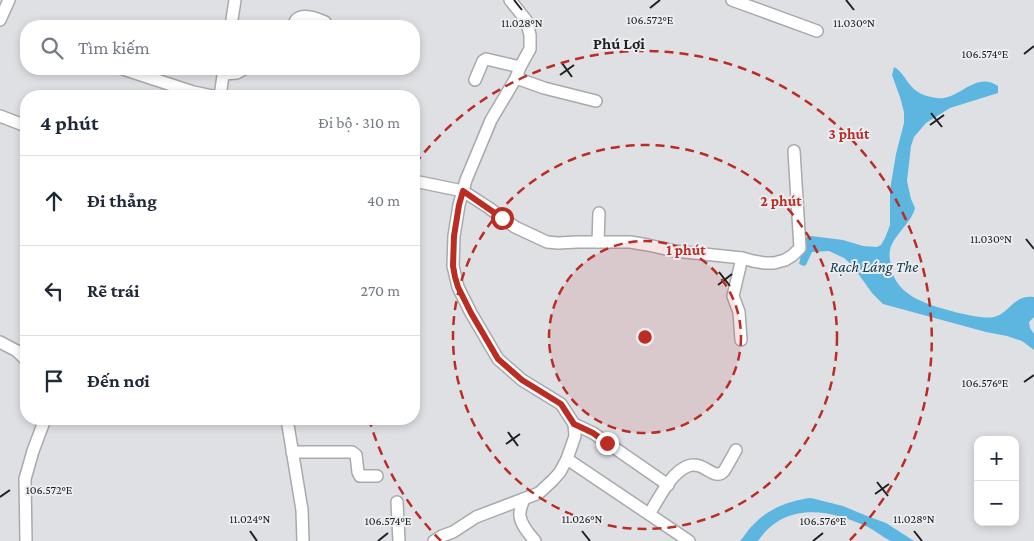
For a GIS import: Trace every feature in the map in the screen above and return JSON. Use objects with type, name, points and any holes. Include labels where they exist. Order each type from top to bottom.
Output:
[{"type":"street","points":[[0,20],[9,0]]},
{"type":"street","points":[[232,20],[234,0]]},
{"type":"street","points":[[434,541],[453,532],[476,516],[539,493],[560,472],[575,436],[574,424],[561,404],[522,380],[498,359],[458,287],[453,266],[454,236],[459,205],[466,180],[491,120],[530,49],[530,35],[526,20],[510,0]]},
{"type":"street","points":[[732,0],[817,30]]},
{"type":"street","points":[[297,20],[301,17],[318,20]]},
{"type":"street","points":[[475,80],[483,61],[486,59],[518,73],[544,88],[596,101]]},
{"type":"street","points":[[141,75],[187,90]]},
{"type":"street","points":[[221,90],[224,75]]},
{"type":"street","points":[[0,116],[20,124]]},
{"type":"street","points":[[420,182],[463,191],[515,227],[548,242],[630,242],[675,251],[742,258],[753,262],[774,262],[785,260],[800,248],[794,151]]},
{"type":"street","points":[[598,242],[599,213]]},
{"type":"street","points":[[740,340],[740,312],[733,296],[742,258]]},
{"type":"street","points":[[0,342],[20,354]]},
{"type":"street","points":[[574,424],[593,433],[668,484]]},
{"type":"street","points":[[26,541],[25,479],[43,425]]},
{"type":"street","points":[[288,425],[302,510],[303,541]]},
{"type":"street","points":[[649,514],[673,476],[684,468],[697,464],[709,472],[720,473],[724,471],[736,450]]},
{"type":"street","points":[[292,452],[352,452],[356,455],[360,476],[377,476]]},
{"type":"street","points":[[567,459],[689,541]]},
{"type":"street","points":[[524,499],[520,514],[523,524],[535,541]]},
{"type":"street","points":[[397,502],[398,541]]},
{"type":"water","name":"Rạch Láng The","points":[[894,67],[917,92],[934,98],[945,98],[982,82],[990,82],[998,86],[998,93],[950,108],[926,123],[914,137],[911,146],[907,181],[915,208],[890,250],[890,262],[894,277],[907,293],[917,299],[959,313],[985,318],[999,315],[1016,301],[1027,297],[1034,297],[1034,317],[1029,322],[1034,334],[1034,350],[1022,341],[1007,336],[883,304],[872,293],[852,265],[844,258],[829,251],[812,252],[806,265],[799,264],[807,237],[843,240],[863,246],[877,247],[881,245],[885,238],[890,225],[890,190],[904,123],[904,112],[892,75]]},
{"type":"water","points":[[811,498],[843,506],[886,523],[914,541],[891,541],[868,527],[839,516],[809,512],[781,519],[769,528],[758,541],[740,541],[765,514],[788,503]]},
{"type":"district","name":"Phú Lợi","points":[[619,43]]},
{"type":"route","points":[[502,218],[463,191],[454,236],[453,266],[458,287],[498,359],[522,380],[561,404],[574,424],[593,433],[607,443]]}]
